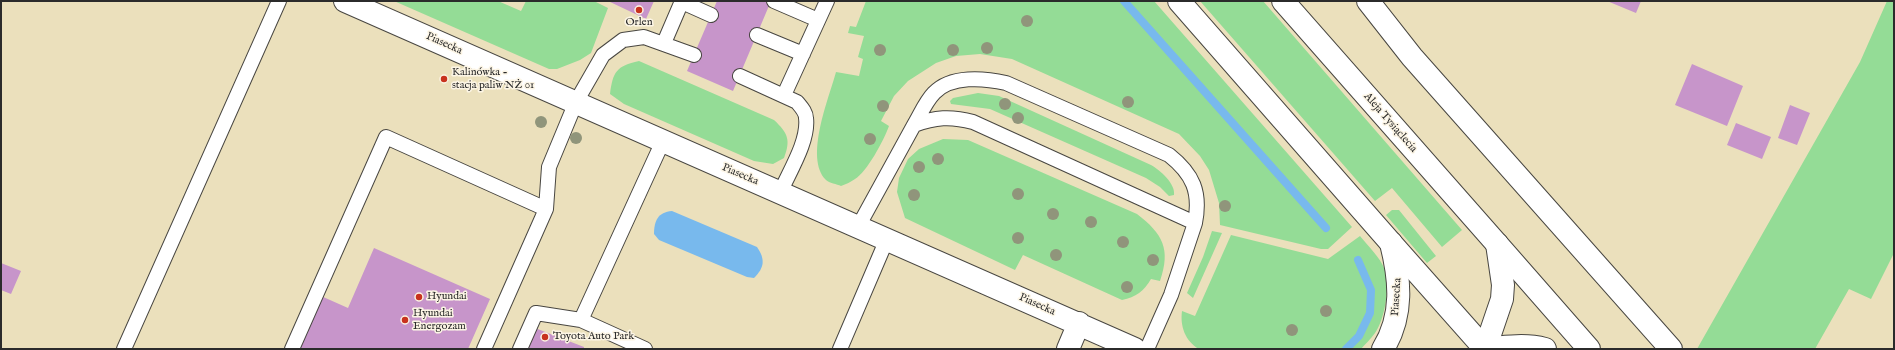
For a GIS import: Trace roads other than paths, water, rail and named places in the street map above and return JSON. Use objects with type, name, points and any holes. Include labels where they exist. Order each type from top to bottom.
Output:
[{"type":"main road","name":"Piasecka","points":[[345,1],[576,102],[663,142],[1079,323],[1135,349]]},
{"type":"main road","points":[[1179,1],[1485,349]]},
{"type":"main road","name":"Aleja Tysiąclecia","points":[[1283,1],[1589,349]]},
{"type":"main road","points":[[1368,1],[1412,57],[1671,349]]},
{"type":"main road","name":"Piasecka","points":[[1383,349],[1391,336],[1397,317],[1398,272],[1391,242]]},
{"type":"main road","points":[[1485,349],[1502,299],[1503,285],[1497,244]]},
{"type":"main road","points":[[1068,349],[1079,323]]},
{"type":"main road","points":[[1480,349],[1515,345],[1532,346],[1545,349]]},
{"type":"lane","points":[[124,349],[279,1]]},
{"type":"lane","points":[[774,1],[818,20]]},
{"type":"lane","points":[[784,95],[827,1]]},
{"type":"lane","points":[[664,43],[682,2],[711,15]]},
{"type":"lane","points":[[757,35],[803,54]]},
{"type":"lane","points":[[484,349],[546,209],[549,167],[576,102],[603,55],[623,40],[644,37],[694,55]]},
{"type":"lane","points":[[740,76],[784,95],[797,102],[804,110],[806,118],[805,137],[780,192]]},
{"type":"lane","points":[[858,227],[933,93],[941,87],[968,80],[987,79],[1006,83],[1169,155],[1182,165],[1190,176],[1198,207],[1195,223],[1171,295],[1147,349]]},
{"type":"lane","points":[[914,125],[930,119],[946,117],[973,122],[1195,223]]},
{"type":"lane","points":[[292,349],[386,137],[546,209]]},
{"type":"lane","points":[[581,320],[663,142]]},
{"type":"lane","points":[[840,349],[887,239]]},
{"type":"lane","points":[[520,349],[536,313],[581,320],[645,349]]},
{"type":"water","points":[[672,211],[757,247],[763,263],[758,274],[754,278],[747,277],[659,240],[654,234],[656,221],[663,213]]},
{"type":"waterway","points":[[1124,1],[1326,228]]},
{"type":"waterway","points":[[1346,349],[1359,336],[1370,313],[1371,290],[1358,260]]},
{"type":"place","name":"Orlen","points":[[639,10]]},
{"type":"place","name":"Kalinówka - stacja paliw NŻ 01","points":[[444,79]]},
{"type":"place","name":"Hyundai","points":[[419,297]]},
{"type":"place","name":"Hyundai Energozam","points":[[405,320]]},
{"type":"place","name":"Toyota Auto Park","points":[[545,337]]}]
